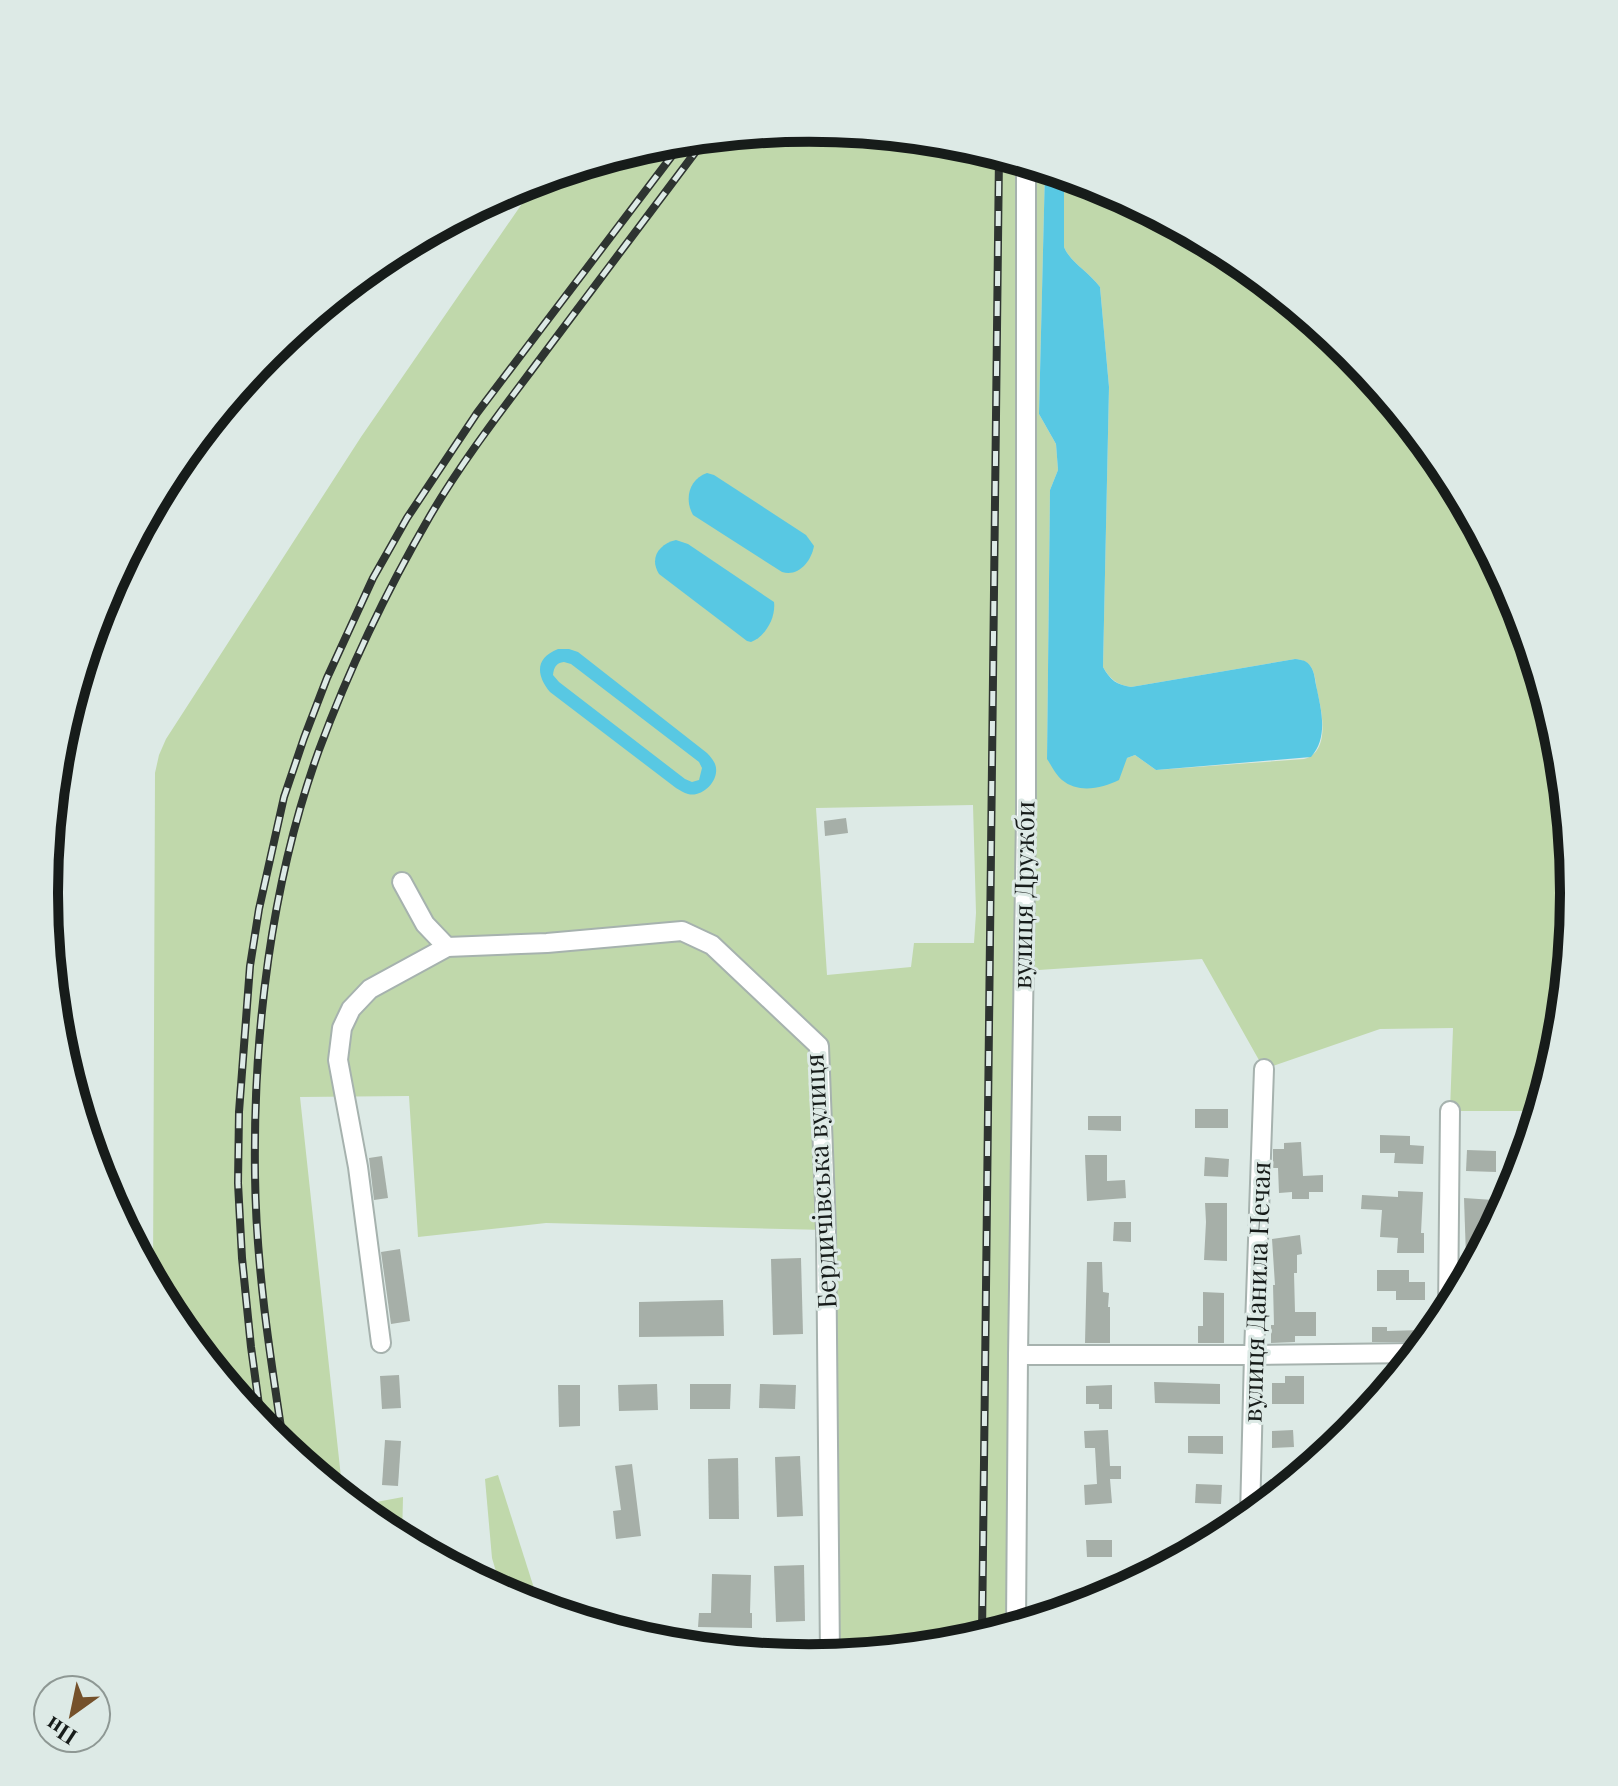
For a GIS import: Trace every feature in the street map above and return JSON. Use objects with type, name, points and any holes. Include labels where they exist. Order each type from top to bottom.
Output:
[{"type":"street","name":"вулиця Дружби","points":[[1016,1614],[1026,813],[1026,175]]},
{"type":"street","points":[[402,882],[425,924],[447,947]]},
{"type":"street","name":"Бердичівська вулиця","points":[[381,1343],[358,1167],[338,1060],[342,1028],[351,1009],[370,989],[447,947],[547,943],[682,931],[712,945],[819,1046],[826,1230],[830,1643]]},
{"type":"street","name":"вулиця Данила Нечая","points":[[1250,1500],[1264,1069]]},
{"type":"street","points":[[1448,1286],[1450,1111]]},
{"type":"street","points":[[1018,1355],[1402,1353]]},
{"type":"green space","points":[[809,142],[907,148],[956,156],[1045,180],[1039,414],[1056,444],[1058,470],[1050,490],[1047,759],[1127,758],[1135,755],[1156,770],[1304,759],[1313,755],[1318,748],[1322,730],[1314,675],[1302,660],[1131,687],[1114,681],[1103,667],[1109,387],[1100,287],[1064,247],[1064,187],[1141,219],[1184,243],[1266,297],[1304,328],[1374,398],[1405,436],[1433,476],[1483,561],[1520,652],[1534,699],[1546,746],[1558,844],[1560,893],[1554,991],[1546,1040],[1527,1111],[1450,1111],[1453,1028],[1380,1029],[1264,1069],[1202,959],[1024,971],[1016,1614],[956,1630],[907,1638],[830,1643],[826,1230],[546,1223],[418,1237],[409,1096],[300,1097],[341,1480],[278,1424],[244,1388],[185,1310],[153,1257],[155,773],[159,755],[166,739],[361,437],[526,197],[615,168],[711,148]],"holes":[[[973,805],[974,943],[914,943],[911,967],[827,975],[816,808]]]},
{"type":"green space","points":[[498,1475],[535,1592],[497,1576],[492,1558],[485,1479]]},
{"type":"green space","points":[[403,1497],[402,1524],[392,1517],[372,1503]]},
{"type":"water","points":[[1045,180],[1064,187],[1064,247],[1100,287],[1109,387],[1103,667],[1114,681],[1131,687],[1295,659],[1304,661],[1314,673],[1322,722],[1320,741],[1311,757],[1156,770],[1135,755],[1127,758],[1119,780],[1090,788],[1069,784],[1056,773],[1047,759],[1050,490],[1058,470],[1056,444],[1039,414]]},
{"type":"water","points":[[707,473],[806,535],[814,546],[803,567],[793,572],[782,572],[693,515],[689,503],[690,490],[696,480]]},
{"type":"water","points":[[676,540],[688,544],[774,602],[772,620],[761,635],[751,642],[747,641],[659,574],[655,562],[657,552]]},
{"type":"water","points":[[558,649],[578,652],[707,753],[716,770],[709,786],[699,793],[686,794],[550,692],[540,668],[550,653]],"holes":[[[564,662],[571,664],[699,762],[702,768],[699,780],[692,782],[685,779],[559,682],[553,675],[556,666]]]},
{"type":"building","points":[[846,818],[848,833],[825,836],[824,821]]},
{"type":"building","points":[[1195,1109],[1228,1109],[1228,1128],[1195,1128]]},
{"type":"building","points":[[1088,1116],[1121,1116],[1121,1131],[1088,1130]]},
{"type":"building","points":[[1380,1135],[1410,1136],[1410,1145],[1424,1146],[1423,1164],[1394,1163],[1395,1153],[1380,1153]]},
{"type":"building","points":[[1301,1142],[1303,1176],[1323,1175],[1323,1192],[1309,1192],[1309,1199],[1292,1199],[1292,1192],[1279,1193],[1278,1168],[1273,1168],[1273,1149],[1284,1149],[1284,1143]]},
{"type":"building","points":[[1467,1150],[1496,1151],[1496,1172],[1466,1171]]},
{"type":"building","points":[[1085,1155],[1107,1155],[1107,1181],[1125,1180],[1126,1198],[1087,1201]]},
{"type":"building","points":[[382,1156],[388,1198],[374,1200],[369,1158]]},
{"type":"building","points":[[1205,1157],[1229,1159],[1228,1177],[1204,1176]]},
{"type":"building","points":[[1398,1191],[1423,1192],[1421,1233],[1424,1233],[1424,1253],[1397,1253],[1398,1238],[1380,1237],[1382,1210],[1361,1209],[1362,1195],[1398,1197]]},
{"type":"building","points":[[1464,1198],[1494,1200],[1483,1225],[1466,1256]]},
{"type":"building","points":[[1205,1203],[1227,1203],[1227,1261],[1204,1260]]},
{"type":"building","points":[[1114,1222],[1131,1222],[1131,1242],[1113,1241]]},
{"type":"building","points":[[1300,1235],[1302,1254],[1297,1255],[1297,1273],[1294,1273],[1295,1312],[1316,1312],[1316,1336],[1295,1336],[1295,1342],[1271,1343],[1275,1285],[1272,1239]]},
{"type":"building","points":[[400,1249],[410,1321],[391,1324],[381,1252]]},
{"type":"building","points":[[801,1258],[803,1334],[773,1335],[771,1259]]},
{"type":"building","points":[[1087,1262],[1102,1262],[1103,1292],[1109,1293],[1110,1343],[1085,1343]]},
{"type":"building","points":[[1377,1270],[1409,1270],[1409,1282],[1425,1282],[1425,1300],[1396,1300],[1396,1291],[1377,1291]]},
{"type":"building","points":[[1203,1292],[1224,1293],[1224,1343],[1198,1343],[1198,1326],[1203,1326]]},
{"type":"building","points":[[723,1300],[724,1336],[639,1337],[639,1302]]},
{"type":"building","points":[[1372,1327],[1387,1327],[1387,1331],[1419,1330],[1411,1342],[1372,1342]]},
{"type":"building","points":[[399,1375],[401,1408],[382,1409],[380,1376]]},
{"type":"building","points":[[1285,1376],[1304,1376],[1304,1404],[1272,1404],[1272,1383],[1285,1383]]},
{"type":"building","points":[[1154,1382],[1220,1384],[1220,1404],[1155,1403]]},
{"type":"building","points":[[657,1384],[658,1410],[619,1411],[618,1385]]},
{"type":"building","points":[[690,1384],[731,1384],[730,1409],[690,1409]]},
{"type":"building","points":[[760,1384],[796,1385],[795,1409],[759,1408]]},
{"type":"building","points":[[558,1385],[580,1385],[580,1426],[559,1427]]},
{"type":"building","points":[[1112,1385],[1112,1409],[1099,1409],[1099,1404],[1086,1404],[1086,1386]]},
{"type":"building","points":[[1108,1430],[1110,1466],[1121,1466],[1121,1479],[1110,1479],[1112,1503],[1085,1505],[1084,1485],[1097,1484],[1095,1448],[1085,1448],[1084,1431]]},
{"type":"building","points":[[1293,1430],[1294,1447],[1272,1448],[1272,1431]]},
{"type":"building","points":[[1188,1436],[1223,1436],[1223,1454],[1188,1453]]},
{"type":"building","points":[[385,1440],[401,1441],[398,1486],[382,1485]]},
{"type":"building","points":[[800,1456],[803,1516],[777,1517],[775,1457]]},
{"type":"building","points":[[738,1458],[739,1519],[709,1519],[708,1459]]},
{"type":"building","points":[[632,1464],[641,1536],[616,1539],[613,1511],[621,1510],[615,1466]]},
{"type":"building","points":[[1196,1484],[1222,1485],[1221,1504],[1195,1503]]},
{"type":"building","points":[[1086,1540],[1112,1540],[1112,1557],[1087,1557]]},
{"type":"building","points":[[804,1565],[805,1621],[776,1622],[774,1566]]},
{"type":"building","points":[[712,1574],[751,1575],[752,1628],[698,1627],[699,1613],[711,1613]]},
{"type":"railway","points":[[281,1427],[261,1277],[255,1122],[268,960],[288,853],[302,801],[356,660],[399,572],[443,494],[697,150]]},
{"type":"railway","points":[[259,1404],[242,1258],[238,1183],[239,1112],[250,966],[259,909],[284,797],[327,678],[373,578],[407,518],[477,413],[673,154]]},
{"type":"railway","points":[[982,1623],[999,167]]}]
